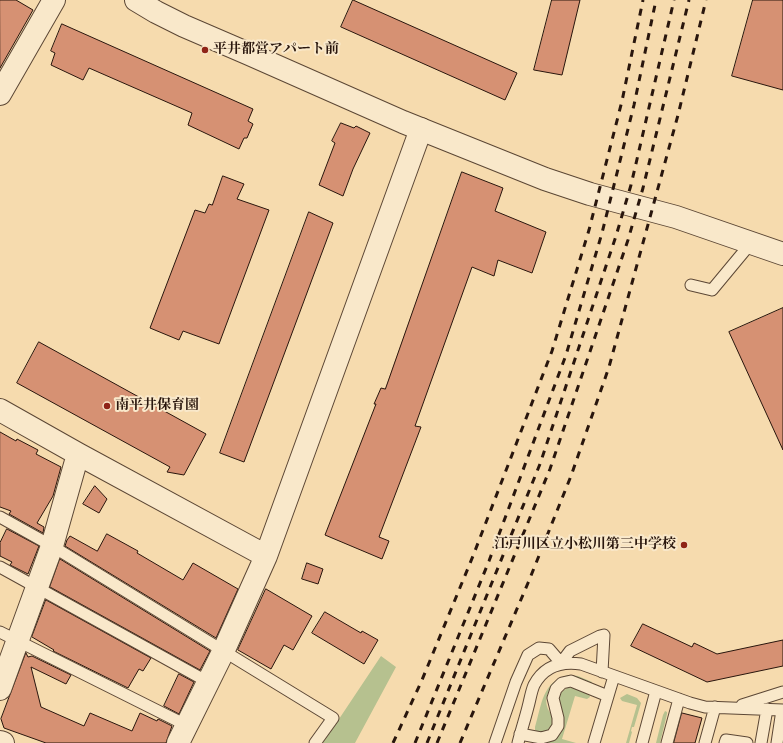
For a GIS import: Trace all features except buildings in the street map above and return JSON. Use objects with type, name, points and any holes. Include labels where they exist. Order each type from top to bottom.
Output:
[{"type":"street","points":[[0,94],[54,0]]},
{"type":"street","points":[[136,0],[184,26],[421,129],[545,179],[590,194],[676,217],[782,255]]},
{"type":"street","points":[[182,734],[223,652],[266,556],[421,129]]},
{"type":"street","points":[[0,410],[266,556]]},
{"type":"street","points":[[0,689],[9,637],[36,588],[52,546],[78,454]]},
{"type":"lane","points":[[692,285],[712,290],[751,243]]},
{"type":"lane","points":[[0,517],[52,546],[333,718],[315,743]]},
{"type":"lane","points":[[0,567],[208,682]]},
{"type":"lane","points":[[560,663],[570,651],[604,635],[602,672]]},
{"type":"lane","points":[[9,637],[182,734]]},
{"type":"lane","points":[[495,743],[516,682],[528,655],[539,648],[549,649],[560,663]]},
{"type":"lane","points":[[608,696],[571,681],[562,683],[556,689],[553,698],[558,718],[558,726],[552,735],[541,738],[519,739],[533,686],[540,675],[549,668],[560,663],[570,662],[581,664],[705,707],[782,710],[777,743]]},
{"type":"lane","points":[[594,743],[614,676]]},
{"type":"lane","points":[[642,743],[656,691]]},
{"type":"lane","points":[[734,708],[783,692]]},
{"type":"lane","points":[[667,743],[679,699]]},
{"type":"lane","points":[[705,743],[715,707]]},
{"type":"lane","points":[[761,743],[767,709]]},
{"type":"lane","points":[[725,743],[726,740],[747,743]]},
{"type":"green space","points":[[381,656],[396,667],[355,743],[323,743]]},
{"type":"green space","points":[[568,675],[578,676],[592,682],[592,684],[561,679],[557,682],[548,693],[546,702],[553,718],[552,726],[543,732],[535,730],[544,695],[548,688],[559,678]]},
{"type":"green space","points":[[567,688],[575,688],[589,694],[590,697],[587,699],[575,696],[562,739],[576,743],[543,743],[553,740],[562,729],[564,719],[558,697],[560,693]]},
{"type":"green space","points":[[627,694],[637,698],[641,703],[634,727],[632,727],[629,743],[626,743],[637,705],[622,701],[620,698]]},
{"type":"green space","points":[[665,711],[667,714],[660,743],[656,743],[663,715]]},
{"type":"railway","points":[[393,743],[422,680],[473,556],[552,351],[589,230],[622,101],[643,0]]},
{"type":"railway","points":[[415,743],[489,561],[566,355],[602,233],[634,105],[656,0]]},
{"type":"railway","points":[[427,743],[540,464],[616,236],[631,185],[674,0]]},
{"type":"railway","points":[[437,743],[550,469],[628,240],[643,188],[689,0]]},
{"type":"railway","points":[[460,743],[528,583],[571,476],[609,367],[678,115],[706,0]]},
{"type":"place","name":"平井都営アパート前","points":[[205,50]]},
{"type":"place","name":"南平井保育園","points":[[107,406]]},
{"type":"place","name":"江戸川区立小松川第三中学校","points":[[684,545]]}]
